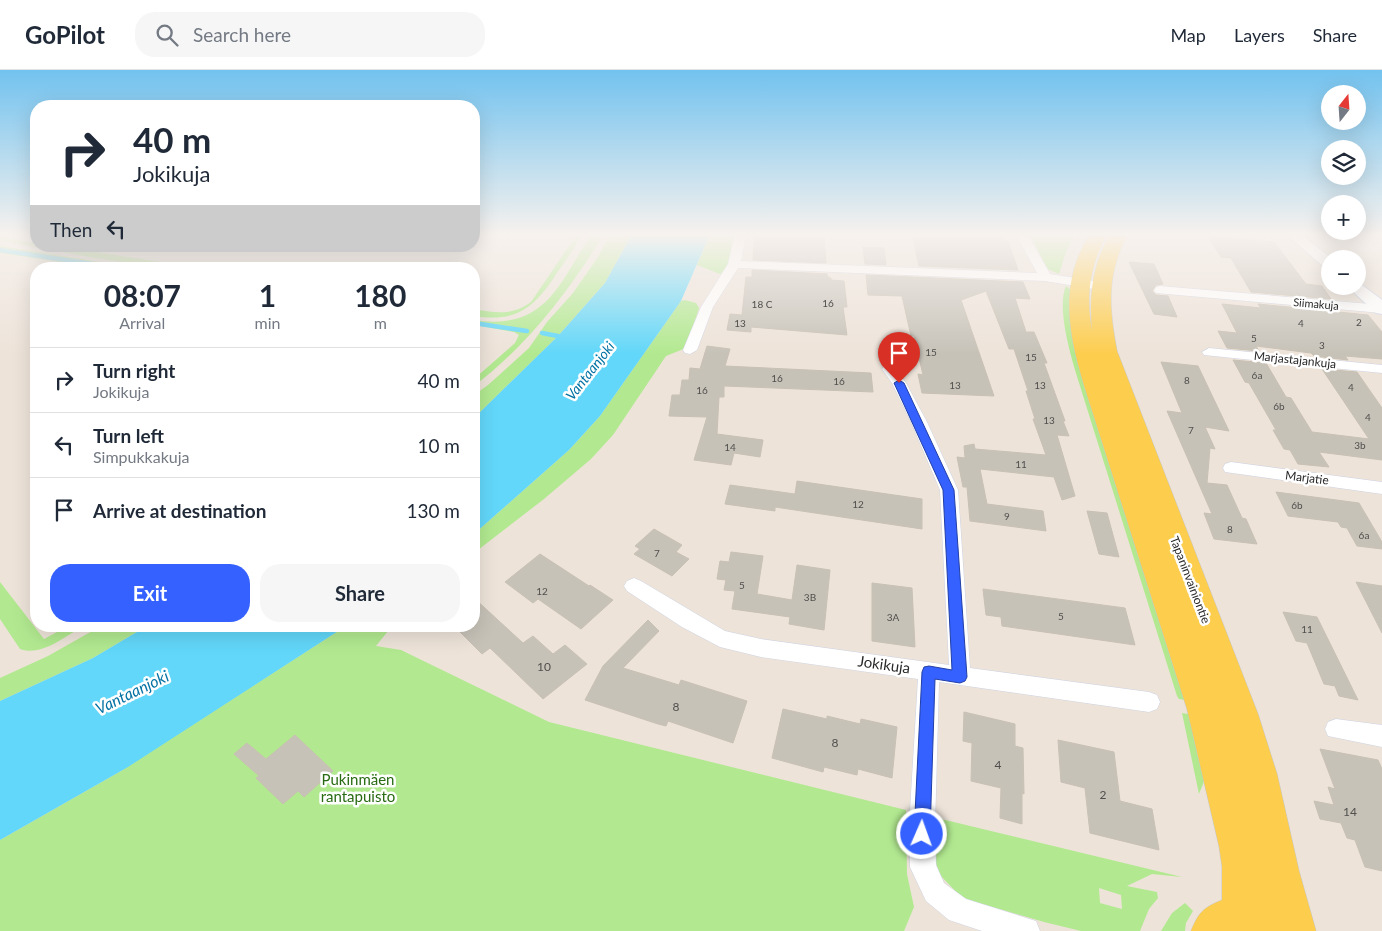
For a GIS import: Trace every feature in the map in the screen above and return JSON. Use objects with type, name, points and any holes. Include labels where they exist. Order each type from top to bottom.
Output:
[{"type":"main road","name":"Tapaninvainiontie","points":[[1091,274],[1090,284],[1099,310],[1106,351],[1240,714],[1258,774],[1278,871],[1294,931]]},
{"type":"main road","name":"Tapaninvainiontie","points":[[1095,274],[1078,308],[1081,332],[1088,359],[1206,710],[1221,768],[1243,875],[1245,926]]},
{"type":"street","points":[[690,350],[707,307],[728,274]]},
{"type":"street","points":[[978,274],[1045,277],[1090,284]]},
{"type":"street","name":"Siimakuja","points":[[1160,290],[1382,309]]},
{"type":"street","points":[[1366,295],[1382,309]]},
{"type":"street","name":"Marjastajankuja","points":[[1209,352],[1382,369]]},
{"type":"street","points":[[889,370],[899,383],[919,422],[949,490],[960,677]]},
{"type":"street","name":"Marjatie","points":[[1231,468],[1382,488]]},
{"type":"street","name":"Jokikuja","points":[[634,586],[720,638],[761,648],[1149,702]]},
{"type":"street","points":[[929,672],[922,827],[923,867],[935,892],[959,910],[1026,931]]},
{"type":"street","points":[[1336,729],[1382,736]]},
{"type":"green space","points":[[550,274],[556,274],[541,295],[523,310],[502,317],[480,317],[480,310],[496,312],[517,310],[531,302]]},
{"type":"green space","points":[[567,274],[578,274],[530,335],[480,381],[480,374],[515,343],[519,335],[514,332],[480,326],[480,320],[498,322],[518,318],[534,311],[559,287]]},
{"type":"green space","points":[[586,274],[610,274],[605,283],[558,336],[480,412],[480,391],[529,348],[547,322],[573,293]]},
{"type":"green space","points":[[1066,286],[1072,291],[1191,701],[1179,699],[1177,696],[1075,370],[1063,316]]},
{"type":"green space","points":[[685,300],[696,303],[699,308],[686,348],[666,356],[613,435],[591,459],[544,499],[480,548],[480,529],[569,450],[600,416],[681,301]]},
{"type":"green space","points":[[0,582],[30,621],[30,632],[39,632],[44,639],[57,632],[74,632],[45,648],[28,651],[20,649],[0,619]]},
{"type":"green space","points":[[90,632],[137,632],[93,658],[0,701],[0,678],[48,656]]},
{"type":"green space","name":"Pukinmäen rantapuisto","points":[[337,632],[387,632],[376,646],[401,650],[549,722],[906,810],[907,874],[914,907],[904,931],[0,931],[0,840],[121,771]]},
{"type":"green space","points":[[1182,713],[1194,715],[1209,769],[1199,794]]},
{"type":"green space","points":[[937,818],[1182,877],[1152,874],[1127,886],[1157,892],[1158,898],[1149,909],[1140,931],[1081,931],[962,898],[939,874],[934,855]],"holes":[[[1099,888],[1121,895],[1122,909],[1100,903]]]},
{"type":"green space","points":[[1185,903],[1193,911],[1186,923],[1185,931],[1161,931],[1172,913]]},
{"type":"water","name":"Vantaanjoki","points":[[610,274],[693,274],[681,301],[600,416],[569,450],[480,529],[480,412],[558,336],[605,283]]},
{"type":"water","name":"Vantaanjoki","points":[[137,632],[337,632],[128,767],[0,840],[0,701],[93,658]]},
{"type":"building","points":[[752,274],[827,274],[831,280],[844,281],[847,307],[843,307],[847,335],[751,327],[751,332],[727,330],[730,314],[742,315],[746,277],[752,277]]},
{"type":"building","points":[[1135,274],[1159,274],[1163,284],[1156,285],[1152,291],[1156,295],[1168,296],[1177,317],[1154,314]]},
{"type":"building","points":[[1241,274],[1299,274],[1306,284],[1321,286],[1321,295],[1328,295],[1331,299],[1251,292]]},
{"type":"building","points":[[866,275],[1023,282],[1030,299],[1015,298],[1026,332],[1034,332],[1047,363],[1044,363],[1065,421],[1063,421],[1069,436],[1057,435],[1075,496],[1062,500],[1054,477],[980,469],[987,504],[1043,511],[1046,531],[970,521],[967,487],[963,487],[957,457],[965,458],[964,446],[974,444],[975,449],[1046,455],[1033,419],[1035,419],[1026,391],[1028,391],[1014,349],[1009,349],[986,291],[961,300],[994,396],[922,393],[918,374],[923,375],[914,336],[911,336],[902,296],[868,295]]},
{"type":"building","points":[[1222,304],[1261,308],[1258,304],[1368,315],[1382,332],[1382,359],[1345,356],[1348,360],[1256,346],[1259,351],[1227,348],[1218,331],[1237,333]]},
{"type":"building","points":[[707,346],[730,349],[725,366],[871,373],[873,392],[724,386],[724,397],[719,397],[717,434],[763,440],[760,457],[734,453],[731,465],[694,460],[707,417],[669,416],[672,395],[680,395],[682,380],[689,380],[690,368],[700,369]]},
{"type":"building","points":[[1233,360],[1266,363],[1286,397],[1291,398],[1312,432],[1369,439],[1322,369],[1357,372],[1382,408],[1382,460],[1319,452],[1329,467],[1298,464],[1290,450],[1284,449],[1273,430],[1276,430],[1249,383],[1245,382]]},
{"type":"building","points":[[1161,362],[1198,366],[1229,431],[1205,427],[1215,449],[1210,448],[1207,483],[1227,485],[1242,518],[1246,519],[1257,544],[1214,539],[1204,513],[1212,514],[1167,411],[1182,413]]},
{"type":"building","points":[[797,481],[922,499],[922,529],[775,507],[775,511],[725,504],[730,485],[795,494]]},
{"type":"building","points":[[1276,492],[1359,503],[1382,542],[1382,549],[1357,546],[1347,528],[1341,527],[1338,522],[1288,516]]},
{"type":"building","points":[[1087,511],[1107,513],[1119,557],[1099,554]]},
{"type":"building","points":[[654,529],[682,545],[676,552],[689,559],[672,576],[634,554],[640,549],[635,546]]},
{"type":"building","points":[[731,552],[763,556],[757,594],[792,600],[797,565],[830,570],[824,630],[789,624],[790,617],[732,609],[735,591],[724,590],[726,580],[717,579],[720,561],[729,562]]},
{"type":"building","points":[[540,554],[613,600],[581,629],[538,599],[533,603],[505,582]]},
{"type":"building","points":[[1356,582],[1382,586],[1382,633]]},
{"type":"building","points":[[872,583],[912,588],[915,647],[872,641]]},
{"type":"building","points":[[983,589],[1125,608],[1135,645],[1002,626],[1001,617],[986,615]]},
{"type":"building","points":[[480,604],[523,643],[533,636],[553,654],[565,645],[587,664],[543,699],[490,648],[482,654],[460,632],[480,632]]},
{"type":"building","points":[[1283,612],[1317,617],[1358,700],[1339,696],[1335,686],[1324,684],[1307,643],[1296,641]]},
{"type":"building","points":[[648,620],[659,631],[623,668],[679,685],[681,680],[747,701],[733,743],[668,721],[666,726],[658,724],[585,700],[603,666]]},
{"type":"building","points":[[783,709],[827,719],[827,716],[860,724],[861,719],[897,727],[892,778],[858,769],[857,775],[824,767],[823,772],[772,758]]},
{"type":"building","points":[[964,712],[1015,724],[1015,746],[1023,748],[1024,794],[1022,793],[1022,824],[1000,818],[1001,788],[971,781],[972,743],[963,741]]},
{"type":"building","points":[[295,735],[333,771],[304,797],[298,791],[283,804],[256,778],[259,776],[234,754],[247,743],[266,759]]},
{"type":"building","points":[[1058,740],[1114,752],[1120,801],[1152,809],[1159,850],[1090,833],[1085,788],[1061,782]]},
{"type":"building","points":[[1320,749],[1378,760],[1382,769],[1382,871],[1365,867],[1355,840],[1347,838],[1341,823],[1320,819],[1314,801],[1334,805],[1328,787],[1335,789]]},
{"type":"waterway","points":[[480,324],[527,331]]},
{"type":"waterway","points":[[542,333],[558,336]]},
{"type":"route","points":[[899,383],[919,422],[949,490],[960,677],[929,672],[922,834]]}]
